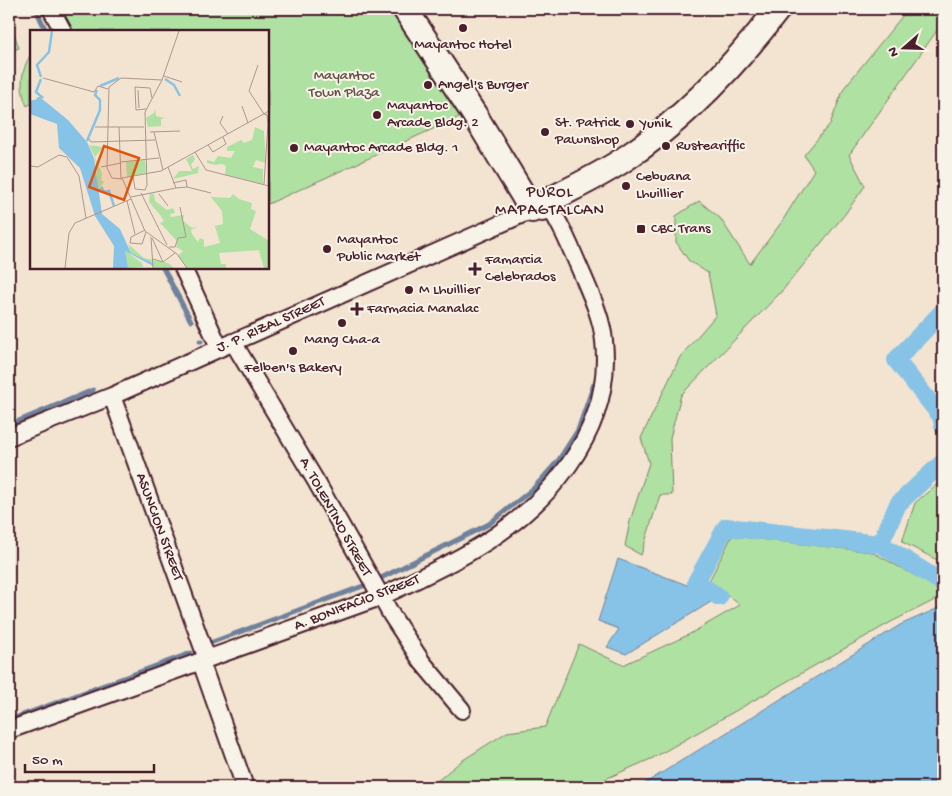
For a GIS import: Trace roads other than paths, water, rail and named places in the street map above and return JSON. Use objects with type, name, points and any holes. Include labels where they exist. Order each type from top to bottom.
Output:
[{"type":"main road","points":[[405,9],[474,114],[546,210]]},
{"type":"main road","points":[[422,9],[546,210]]},
{"type":"main road","points":[[546,210],[625,159],[669,126],[733,64],[778,9]]},
{"type":"street","points":[[51,9],[62,30]]},
{"type":"street","name":"J. P. RIZAL STREET","points":[[9,437],[112,396],[226,344],[546,210]]},
{"type":"street","name":"A. BONIFACIO STREET","points":[[9,730],[380,597],[434,572],[497,535],[547,492],[564,472],[588,434],[602,395],[604,341],[601,323],[587,286],[546,210]]},
{"type":"street","name":"A. TOLENTINO STREET","points":[[184,269],[226,344],[317,483],[380,597],[422,662],[462,710]]},
{"type":"street","name":"ASUNCION STREET","points":[[112,396],[204,660],[245,787]]},
{"type":"water","points":[[618,559],[719,597],[626,654],[607,647],[619,629],[598,621]]},
{"type":"water","points":[[943,606],[943,787],[639,787],[900,625]]},
{"type":"waterway","points":[[36,9],[46,30]]},
{"type":"waterway","points":[[164,269],[191,321]]},
{"type":"waterway","points":[[943,311],[896,360],[941,416],[943,426]]},
{"type":"waterway","points":[[377,580],[489,524],[534,488],[558,461],[578,430],[594,384]]},
{"type":"waterway","points":[[9,425],[93,390]]},
{"type":"waterway","points":[[943,462],[898,504],[880,544],[943,583]]},
{"type":"waterway","points":[[719,597],[696,582],[726,527],[880,544]]},
{"type":"waterway","points":[[210,643],[363,586]]},
{"type":"waterway","points":[[9,720],[191,653]]},
{"type":"place","name":"Mayantoc Hotel","points":[[463,28]]},
{"type":"place","name":"Angel's Burger","points":[[428,85]]},
{"type":"place","name":"Mayantoc Arcade Bldg. 2","points":[[377,115]]},
{"type":"place","name":"Yunik","points":[[630,124]]},
{"type":"place","name":"St. Patrick Pawnshop","points":[[545,132]]},
{"type":"place","name":"Rusteariffic","points":[[666,146]]},
{"type":"place","name":"Mayantoc Arcade Bldg. 1","points":[[294,148]]},
{"type":"place","name":"Cebuana Lhuillier","points":[[626,186]]},
{"type":"place","name":"CBC Trans","points":[[641,229]]},
{"type":"place","name":"Mayantoc Public Market","points":[[327,249]]},
{"type":"place","name":"Famarcia Celebrados","points":[[475,269]]},
{"type":"place","name":"M Lhuillier","points":[[409,290]]},
{"type":"place","name":"Farmacia Manalac","points":[[357,309]]},
{"type":"place","name":"Mang Cha-a","points":[[342,323]]},
{"type":"place","name":"Felben's Bakery","points":[[293,351]]},
{"type":"district","name":"PUROL MAPAGTALCAN","points":[[550,202]]},
{"type":"park label","name":"Mayantoc Town Plaza","points":[[344,84]]}]
